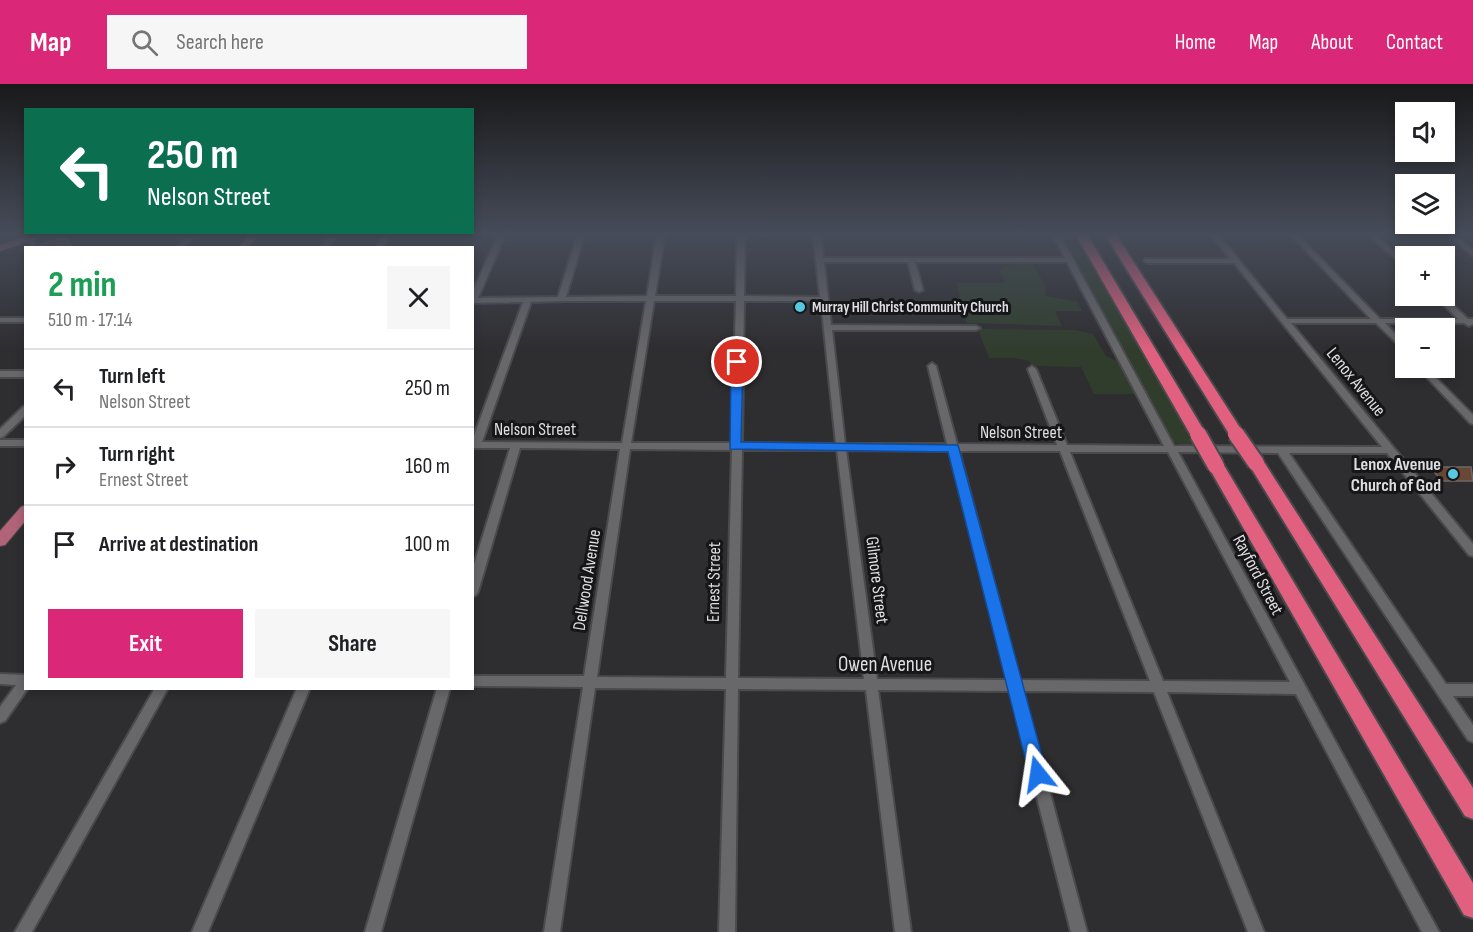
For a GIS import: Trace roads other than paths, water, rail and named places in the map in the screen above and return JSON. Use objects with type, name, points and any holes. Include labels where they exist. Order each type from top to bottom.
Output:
[{"type":"highway","points":[[1134,273],[1473,808]]},
{"type":"highway","points":[[1136,273],[1143,287]]},
{"type":"highway","points":[[1101,274],[1198,434],[1473,906]]},
{"type":"main road","points":[[0,541],[24,512]]},
{"type":"street","points":[[474,299],[486,273]]},
{"type":"street","points":[[561,300],[570,273]]},
{"type":"street","name":"Dellwood Avenue","points":[[552,932],[654,273]]},
{"type":"street","name":"Ernest Street","points":[[727,932],[740,273]]},
{"type":"street","name":"Gilmore Street","points":[[822,273],[841,447],[903,932]]},
{"type":"street","points":[[914,273],[919,290]]},
{"type":"street","name":"Rayford Street","points":[[1076,273],[1431,932]]},
{"type":"street","name":"Lenox Avenue","points":[[1245,273],[1473,552]]},
{"type":"street","points":[[1330,273],[1395,339]]},
{"type":"street","points":[[474,301],[650,298],[825,299]]},
{"type":"street","points":[[474,445],[527,301]]},
{"type":"street","points":[[1451,306],[1471,323]]},
{"type":"street","points":[[0,320],[24,320]]},
{"type":"street","points":[[1285,321],[1471,323]]},
{"type":"street","points":[[828,327],[976,328]]},
{"type":"street","points":[[932,366],[1079,932]]},
{"type":"street","points":[[1032,369],[1256,932]]},
{"type":"street","points":[[0,374],[24,374]]},
{"type":"street","points":[[1432,378],[1473,421]]},
{"type":"street","points":[[0,435],[24,411]]},
{"type":"street","points":[[0,443],[24,443]]},
{"type":"street","name":"Nelson Street","points":[[474,445],[1390,450]]},
{"type":"street","points":[[474,585],[516,445]]},
{"type":"street","points":[[1281,449],[1473,736]]},
{"type":"street","points":[[0,679],[24,680]]},
{"type":"street","name":"Owen Avenue","points":[[474,681],[1298,688]]},
{"type":"street","points":[[0,717],[24,683]]},
{"type":"street","points":[[23,932],[161,690]]},
{"type":"street","points":[[200,932],[303,690]]},
{"type":"street","points":[[373,932],[443,690]]},
{"type":"street","points":[[1442,690],[1473,690]]},
{"type":"place","name":"Murray Hill Christ Community Church","points":[[800,307]]},
{"type":"place","name":"Lenox Avenue Church of God","points":[[1453,474]]}]
